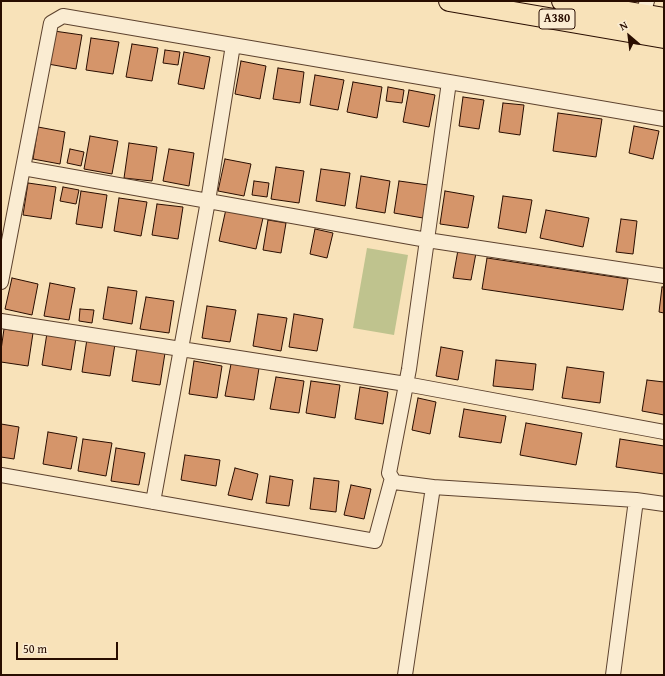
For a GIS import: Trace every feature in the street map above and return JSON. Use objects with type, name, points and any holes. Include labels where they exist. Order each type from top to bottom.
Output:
[{"type":"highway","name":"A380","points":[[449,1],[664,38]]},
{"type":"highway","name":"A380","points":[[562,1],[645,8],[664,18]]},
{"type":"lane","points":[[1,282],[51,23],[63,16],[664,119]]},
{"type":"lane","points":[[153,502],[208,201],[233,45]]},
{"type":"lane","points":[[449,82],[406,384],[389,473],[394,482],[433,488],[636,500],[664,504]]},
{"type":"lane","points":[[23,168],[427,240],[664,276]]},
{"type":"lane","points":[[1,321],[406,384],[664,432]]},
{"type":"lane","points":[[1,475],[375,541],[392,478]]},
{"type":"lane","points":[[405,675],[433,488]]},
{"type":"lane","points":[[614,675],[636,500]]},
{"type":"green space","points":[[367,248],[408,255],[394,335],[353,328]]},
{"type":"building","points":[[54,31],[82,35],[76,69],[48,64]]},
{"type":"building","points":[[91,38],[119,42],[113,74],[86,70]]},
{"type":"building","points":[[132,44],[158,48],[152,81],[126,77]]},
{"type":"building","points":[[165,50],[180,52],[178,65],[163,63]]},
{"type":"building","points":[[184,52],[210,57],[204,89],[178,84]]},
{"type":"building","points":[[241,61],[266,66],[260,99],[235,94]]},
{"type":"building","points":[[278,68],[304,72],[300,103],[273,99]]},
{"type":"building","points":[[315,75],[344,80],[338,110],[310,105]]},
{"type":"building","points":[[353,82],[382,87],[377,118],[347,112]]},
{"type":"building","points":[[388,87],[404,90],[402,103],[386,101]]},
{"type":"building","points":[[409,90],[435,95],[429,127],[403,122]]},
{"type":"building","points":[[463,97],[484,100],[479,129],[459,126]]},
{"type":"building","points":[[503,103],[524,105],[520,135],[499,132]]},
{"type":"building","points":[[558,113],[602,119],[596,157],[553,151]]},
{"type":"building","points":[[634,126],[659,131],[653,159],[629,153]]},
{"type":"building","points":[[38,127],[65,132],[60,164],[33,159]]},
{"type":"building","points":[[90,136],[118,141],[112,174],[84,169]]},
{"type":"building","points":[[129,143],[157,147],[152,181],[124,178]]},
{"type":"building","points":[[70,149],[84,152],[81,166],[67,163]]},
{"type":"building","points":[[169,149],[194,153],[189,186],[163,181]]},
{"type":"building","points":[[225,159],[251,164],[244,196],[218,191]]},
{"type":"building","points":[[276,167],[304,171],[299,203],[271,199]]},
{"type":"building","points":[[321,169],[350,173],[345,206],[316,201]]},
{"type":"building","points":[[361,176],[390,181],[385,213],[356,208]]},
{"type":"building","points":[[254,181],[269,183],[267,197],[252,195]]},
{"type":"building","points":[[399,181],[428,185],[423,218],[394,213]]},
{"type":"building","points":[[28,183],[56,187],[51,219],[23,215]]},
{"type":"building","points":[[63,187],[79,190],[76,204],[60,201]]},
{"type":"building","points":[[81,191],[107,195],[102,228],[76,224]]},
{"type":"building","points":[[445,191],[474,196],[468,228],[440,224]]},
{"type":"building","points":[[503,196],[532,200],[526,233],[498,228]]},
{"type":"building","points":[[119,198],[147,202],[141,236],[114,231]]},
{"type":"building","points":[[157,204],[183,207],[178,239],[152,235]]},
{"type":"building","points":[[226,209],[263,218],[256,249],[219,241]]},
{"type":"building","points":[[546,210],[589,218],[583,247],[540,238]]},
{"type":"building","points":[[621,219],[637,221],[633,254],[616,252]]},
{"type":"building","points":[[268,220],[286,223],[281,253],[263,250]]},
{"type":"building","points":[[315,229],[333,233],[327,258],[310,254]]},
{"type":"building","points":[[458,250],[476,253],[471,280],[453,278]]},
{"type":"building","points":[[487,258],[628,279],[623,310],[482,289]]},
{"type":"building","points":[[12,278],[38,284],[32,315],[5,309]]},
{"type":"building","points":[[50,283],[75,288],[69,320],[44,316]]},
{"type":"building","points":[[108,287],[137,291],[132,324],[103,319]]},
{"type":"building","points":[[662,287],[664,287],[664,313],[659,312]]},
{"type":"building","points":[[146,297],[174,301],[169,333],[140,329]]},
{"type":"building","points":[[207,306],[236,310],[230,342],[202,338]]},
{"type":"building","points":[[80,309],[94,310],[92,323],[79,321]]},
{"type":"building","points":[[258,314],[287,318],[281,351],[253,346]]},
{"type":"building","points":[[294,314],[323,319],[317,351],[289,347]]},
{"type":"building","points":[[4,329],[33,333],[28,366],[1,362]]},
{"type":"building","points":[[47,333],[76,338],[71,370],[42,365]]},
{"type":"building","points":[[87,339],[115,344],[110,376],[82,372]]},
{"type":"building","points":[[441,347],[463,351],[458,380],[436,376]]},
{"type":"building","points":[[137,348],[165,353],[160,385],[132,381]]},
{"type":"building","points":[[496,360],[536,364],[533,390],[493,386]]},
{"type":"building","points":[[194,361],[222,366],[217,398],[189,394]]},
{"type":"building","points":[[231,364],[259,368],[254,400],[225,396]]},
{"type":"building","points":[[567,367],[604,372],[600,403],[562,398]]},
{"type":"building","points":[[276,377],[304,381],[299,413],[270,409]]},
{"type":"building","points":[[647,380],[664,382],[664,415],[642,411]]},
{"type":"building","points":[[311,381],[340,385],[335,418],[306,413]]},
{"type":"building","points":[[360,387],[388,392],[383,424],[355,419]]},
{"type":"building","points":[[418,398],[436,402],[430,434],[412,430]]},
{"type":"building","points":[[464,409],[506,416],[501,443],[459,437]]},
{"type":"building","points":[[526,423],[582,433],[576,465],[520,455]]},
{"type":"building","points":[[1,424],[19,427],[14,459],[1,457]]},
{"type":"building","points":[[48,432],[77,437],[71,469],[43,464]]},
{"type":"building","points":[[83,439],[112,443],[106,476],[78,471]]},
{"type":"building","points":[[620,439],[664,446],[664,474],[616,467]]},
{"type":"building","points":[[116,448],[145,453],[139,485],[111,481]]},
{"type":"building","points":[[185,455],[220,460],[216,486],[181,480]]},
{"type":"building","points":[[235,468],[258,474],[252,500],[228,495]]},
{"type":"building","points":[[270,476],[293,480],[289,506],[266,503]]},
{"type":"building","points":[[314,478],[339,481],[336,512],[310,509]]},
{"type":"building","points":[[351,485],[371,489],[364,519],[344,515]]}]
